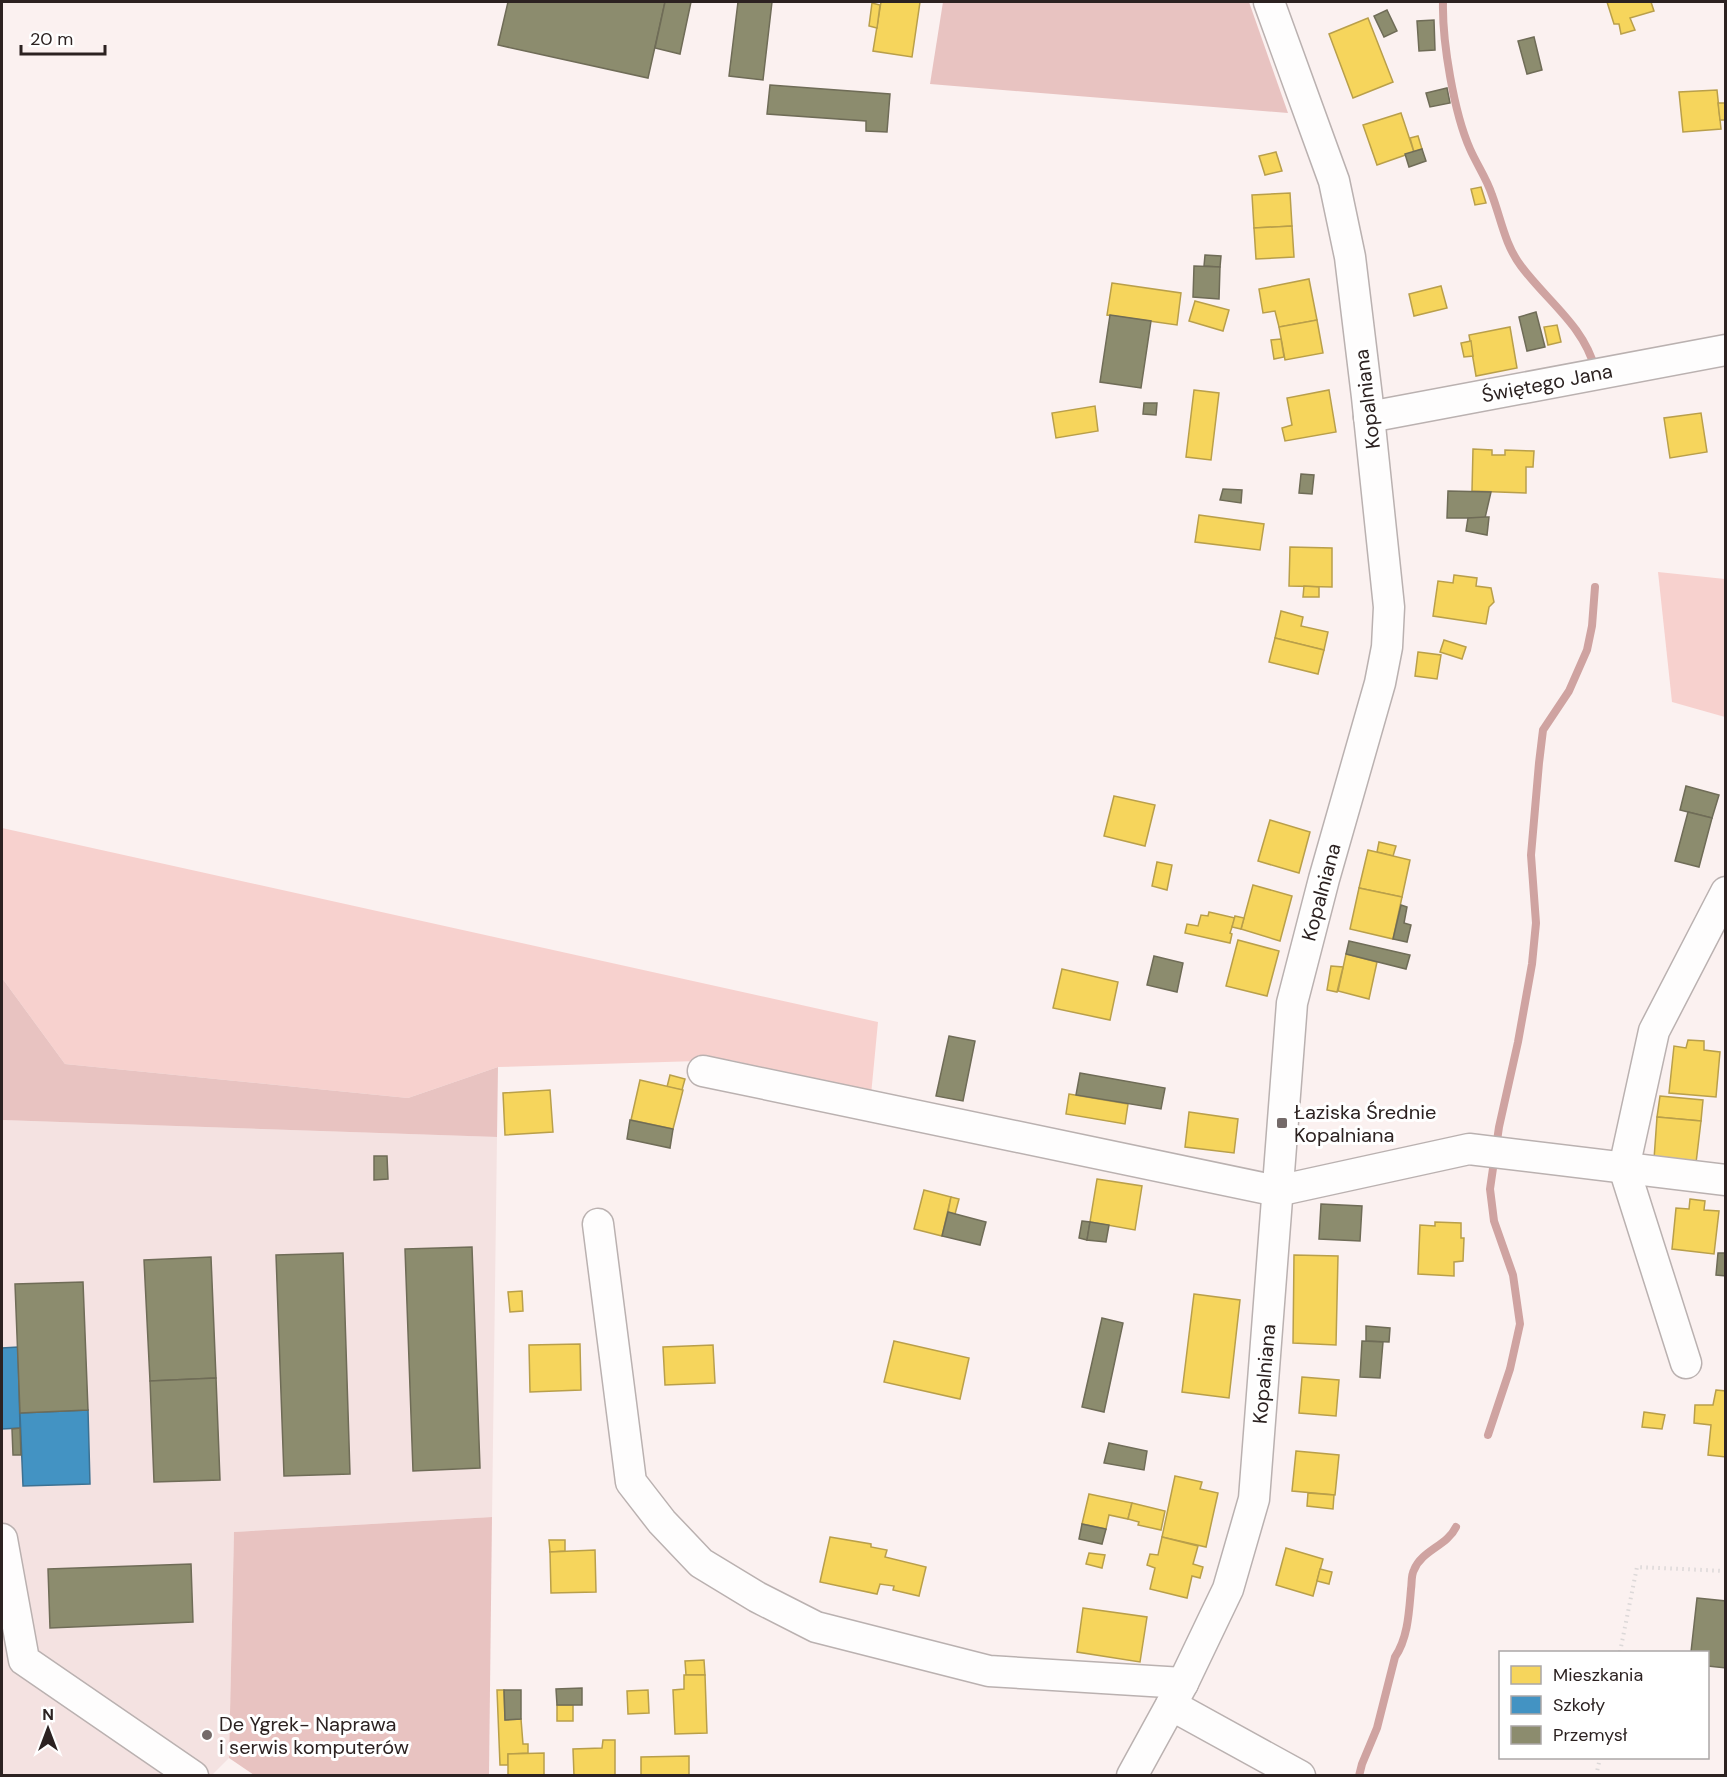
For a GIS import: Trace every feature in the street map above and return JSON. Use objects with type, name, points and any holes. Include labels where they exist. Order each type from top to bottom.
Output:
[{"type":"street","name":"Kopalniana","points":[[1132,1776],[1177,1694],[1228,1589],[1254,1499],[1292,1003],[1324,879],[1380,683],[1387,646],[1389,607],[1370,417],[1350,258],[1334,181],[1269,2]]},
{"type":"street","name":"Świętego Jana","points":[[1370,417],[1725,350]]},
{"type":"street","points":[[1686,1363],[1624,1168],[1653,1031],[1725,892]]},
{"type":"street","points":[[704,1071],[1277,1191],[1470,1149],[1725,1180]]},
{"type":"street","points":[[598,1224],[631,1482],[662,1522],[701,1563],[756,1597],[816,1627],[989,1671],[1177,1694],[1300,1776]]},
{"type":"street","points":[[2,1539],[24,1660],[193,1776]]},
{"type":"path","points":[[1620,1651],[1637,1567],[1725,1571]]},
{"type":"path","points":[[1596,1776],[1600,1759]]},
{"type":"shaded area","points":[[943,2],[1249,2],[1288,113],[930,84]]},
{"type":"shaded area","points":[[1658,572],[1725,579],[1725,717],[1672,702]]},
{"type":"shaded area","points":[[2,828],[878,1022],[871,1095],[731,1060],[498,1067],[408,1098],[65,1064],[2,978]]},
{"type":"shaded area","points":[[2,978],[65,1064],[408,1098],[498,1067],[497,1137],[2,1120]]},
{"type":"shaded area","points":[[2,1120],[497,1137],[492,1517],[234,1532],[229,1758],[212,1775],[2,1776]]},
{"type":"shaded area","points":[[492,1517],[489,1775],[254,1775],[229,1758],[234,1532]]},
{"type":"building: Mieszkania","points":[[881,2],[920,2],[912,57],[873,51]]},
{"type":"building: Mieszkania","points":[[1607,2],[1651,2],[1654,11],[1630,18],[1635,30],[1621,34],[1619,24],[1614,24]]},
{"type":"building: Mieszkania","points":[[872,3],[880,5],[877,28],[869,26]]},
{"type":"building: Mieszkania","points":[[1368,18],[1393,82],[1353,98],[1329,34]]},
{"type":"building: Mieszkania","points":[[1717,90],[1721,129],[1683,132],[1679,92]]},
{"type":"building: Mieszkania","points":[[1718,103],[1726,103],[1726,120],[1720,120]]},
{"type":"building: Mieszkania","points":[[1401,113],[1414,152],[1377,165],[1363,125]]},
{"type":"building: Mieszkania","points":[[1418,136],[1422,149],[1414,152],[1410,138]]},
{"type":"building: Mieszkania","points":[[1276,152],[1282,171],[1265,175],[1259,156]]},
{"type":"building: Mieszkania","points":[[1481,187],[1486,203],[1475,205],[1471,189]]},
{"type":"building: Mieszkania","points":[[1290,193],[1292,226],[1254,228],[1252,195]]},
{"type":"building: Mieszkania","points":[[1292,226],[1294,257],[1256,259],[1254,228]]},
{"type":"building: Mieszkania","points":[[1309,279],[1317,320],[1279,327],[1275,311],[1263,313],[1259,289]]},
{"type":"building: Mieszkania","points":[[1112,283],[1181,293],[1177,325],[1107,315]]},
{"type":"building: Mieszkania","points":[[1441,286],[1447,308],[1414,316],[1409,294]]},
{"type":"building: Mieszkania","points":[[1195,301],[1229,310],[1223,331],[1189,321]]},
{"type":"building: Mieszkania","points":[[1317,320],[1323,353],[1285,360],[1279,327]]},
{"type":"building: Mieszkania","points":[[1557,325],[1561,342],[1548,345],[1544,327]]},
{"type":"building: Mieszkania","points":[[1510,327],[1517,368],[1476,376],[1469,335]]},
{"type":"building: Mieszkania","points":[[1281,339],[1284,357],[1274,359],[1271,340]]},
{"type":"building: Mieszkania","points":[[1471,341],[1473,356],[1464,357],[1461,343]]},
{"type":"building: Mieszkania","points":[[1194,390],[1219,393],[1211,460],[1186,457]]},
{"type":"building: Mieszkania","points":[[1329,390],[1336,432],[1285,441],[1282,428],[1292,425],[1287,398]]},
{"type":"building: Mieszkania","points":[[1095,406],[1098,431],[1056,438],[1052,413]]},
{"type":"building: Mieszkania","points":[[1701,413],[1707,452],[1670,458],[1664,418]]},
{"type":"building: Mieszkania","points":[[1473,449],[1492,450],[1492,455],[1505,455],[1505,450],[1534,451],[1533,467],[1526,467],[1526,493],[1472,491]]},
{"type":"building: Mieszkania","points":[[1199,515],[1264,524],[1260,550],[1195,542]]},
{"type":"building: Mieszkania","points":[[1290,547],[1332,548],[1332,587],[1289,586]]},
{"type":"building: Mieszkania","points":[[1454,575],[1477,578],[1476,586],[1491,588],[1494,602],[1489,607],[1486,624],[1433,616],[1438,581],[1453,583]]},
{"type":"building: Mieszkania","points":[[1304,586],[1319,587],[1319,597],[1303,597]]},
{"type":"building: Mieszkania","points":[[1281,611],[1303,617],[1301,626],[1328,632],[1324,650],[1275,638]]},
{"type":"building: Mieszkania","points":[[1275,638],[1324,650],[1318,674],[1269,662]]},
{"type":"building: Mieszkania","points":[[1444,640],[1466,647],[1462,659],[1440,652]]},
{"type":"building: Mieszkania","points":[[1418,652],[1441,655],[1437,679],[1415,676]]},
{"type":"building: Mieszkania","points":[[1114,796],[1155,805],[1145,846],[1104,836]]},
{"type":"building: Mieszkania","points":[[1270,820],[1310,832],[1299,873],[1258,861]]},
{"type":"building: Mieszkania","points":[[1379,842],[1396,846],[1393,856],[1377,852]]},
{"type":"building: Mieszkania","points":[[1368,850],[1410,860],[1402,897],[1359,888]]},
{"type":"building: Mieszkania","points":[[1157,862],[1172,865],[1167,890],[1152,886]]},
{"type":"building: Mieszkania","points":[[1253,885],[1292,896],[1280,941],[1241,929]]},
{"type":"building: Mieszkania","points":[[1359,888],[1402,897],[1393,939],[1350,929]]},
{"type":"building: Mieszkania","points":[[1209,912],[1235,918],[1230,933],[1232,934],[1230,943],[1185,933],[1187,924],[1198,926],[1201,915],[1208,916]]},
{"type":"building: Mieszkania","points":[[1235,916],[1244,918],[1241,929],[1232,927]]},
{"type":"building: Mieszkania","points":[[1238,940],[1279,951],[1267,996],[1226,986]]},
{"type":"building: Mieszkania","points":[[1346,954],[1377,962],[1369,999],[1338,991]]},
{"type":"building: Mieszkania","points":[[1331,966],[1343,967],[1337,992],[1327,990]]},
{"type":"building: Mieszkania","points":[[1062,969],[1118,982],[1110,1020],[1053,1008]]},
{"type":"building: Mieszkania","points":[[1688,1040],[1704,1041],[1704,1050],[1720,1052],[1716,1097],[1669,1093],[1674,1046],[1686,1048]]},
{"type":"building: Mieszkania","points":[[670,1075],[685,1079],[682,1090],[667,1087]]},
{"type":"building: Mieszkania","points":[[640,1080],[683,1090],[673,1129],[631,1120]]},
{"type":"building: Mieszkania","points":[[550,1090],[553,1132],[505,1135],[503,1093]]},
{"type":"building: Mieszkania","points":[[1069,1094],[1128,1104],[1125,1124],[1066,1114]]},
{"type":"building: Mieszkania","points":[[1660,1096],[1703,1100],[1701,1121],[1657,1117]]},
{"type":"building: Mieszkania","points":[[1189,1112],[1238,1119],[1234,1153],[1185,1147]]},
{"type":"building: Mieszkania","points":[[1657,1117],[1701,1121],[1696,1163],[1654,1159]]},
{"type":"building: Mieszkania","points":[[1097,1179],[1142,1186],[1135,1230],[1090,1222]]},
{"type":"building: Mieszkania","points":[[924,1190],[951,1197],[942,1236],[914,1229]]},
{"type":"building: Mieszkania","points":[[951,1197],[959,1199],[955,1214],[948,1212]]},
{"type":"building: Mieszkania","points":[[1690,1199],[1705,1201],[1704,1210],[1719,1211],[1714,1254],[1672,1249],[1676,1208],[1689,1209]]},
{"type":"building: Mieszkania","points":[[1435,1222],[1461,1223],[1461,1238],[1464,1238],[1463,1261],[1454,1262],[1454,1276],[1418,1274],[1420,1225],[1435,1226]]},
{"type":"building: Mieszkania","points":[[1294,1255],[1338,1256],[1336,1345],[1293,1343]]},
{"type":"building: Mieszkania","points":[[522,1291],[523,1311],[510,1312],[508,1292]]},
{"type":"building: Mieszkania","points":[[1194,1294],[1240,1300],[1229,1398],[1182,1392]]},
{"type":"building: Mieszkania","points":[[894,1341],[969,1358],[960,1399],[884,1382]]},
{"type":"building: Mieszkania","points":[[580,1344],[581,1390],[530,1392],[529,1345]]},
{"type":"building: Mieszkania","points":[[713,1345],[715,1383],[665,1385],[663,1347]]},
{"type":"building: Mieszkania","points":[[1302,1377],[1339,1380],[1336,1416],[1299,1413]]},
{"type":"building: Mieszkania","points":[[1716,1390],[1726,1391],[1726,1457],[1708,1455],[1711,1425],[1694,1423],[1695,1405],[1713,1405]]},
{"type":"building: Mieszkania","points":[[1644,1412],[1665,1415],[1662,1429],[1642,1427]]},
{"type":"building: Mieszkania","points":[[1296,1451],[1339,1455],[1335,1495],[1292,1491]]},
{"type":"building: Mieszkania","points":[[1175,1476],[1202,1482],[1200,1489],[1218,1493],[1206,1547],[1162,1537]]},
{"type":"building: Mieszkania","points":[[1308,1493],[1334,1495],[1333,1509],[1307,1506]]},
{"type":"building: Mieszkania","points":[[1089,1494],[1132,1503],[1128,1519],[1109,1515],[1106,1529],[1082,1524]]},
{"type":"building: Mieszkania","points":[[1132,1503],[1165,1511],[1161,1530],[1138,1525],[1139,1522],[1128,1519]]},
{"type":"building: Mieszkania","points":[[830,1537],[871,1544],[871,1547],[887,1550],[885,1557],[926,1567],[919,1596],[893,1590],[894,1586],[880,1584],[877,1594],[820,1582]]},
{"type":"building: Mieszkania","points":[[1162,1537],[1198,1546],[1193,1564],[1203,1567],[1200,1578],[1192,1576],[1187,1598],[1150,1589],[1155,1568],[1147,1565],[1150,1554],[1158,1555]]},
{"type":"building: Mieszkania","points":[[549,1540],[565,1540],[565,1551],[550,1552]]},
{"type":"building: Mieszkania","points":[[1286,1548],[1323,1559],[1313,1596],[1276,1585]]},
{"type":"building: Mieszkania","points":[[595,1550],[596,1592],[551,1593],[550,1552]]},
{"type":"building: Mieszkania","points":[[1089,1553],[1105,1555],[1102,1568],[1086,1564]]},
{"type":"building: Mieszkania","points":[[1320,1569],[1332,1572],[1329,1584],[1317,1581]]},
{"type":"building: Mieszkania","points":[[1083,1608],[1147,1617],[1140,1662],[1077,1652]]},
{"type":"building: Mieszkania","points":[[704,1660],[705,1675],[686,1675],[685,1661]]},
{"type":"building: Mieszkania","points":[[684,1675],[705,1675],[707,1733],[675,1734],[673,1690],[684,1689]]},
{"type":"building: Mieszkania","points":[[497,1690],[504,1690],[505,1720],[521,1719],[523,1744],[528,1744],[528,1753],[508,1754],[508,1765],[500,1765]]},
{"type":"building: Mieszkania","points":[[648,1690],[649,1713],[628,1714],[627,1691]]},
{"type":"building: Mieszkania","points":[[557,1705],[573,1705],[573,1721],[557,1721]]},
{"type":"building: Mieszkania","points":[[603,1740],[615,1740],[615,1776],[574,1776],[573,1749],[602,1748]]},
{"type":"building: Mieszkania","points":[[544,1753],[544,1776],[508,1776],[508,1754]]},
{"type":"building: Mieszkania","points":[[689,1756],[689,1776],[641,1776],[641,1757]]},
{"type":"building: Szkoły","points":[[18,1347],[20,1428],[2,1429],[2,1348]]},
{"type":"building: Szkoły","points":[[88,1410],[90,1484],[23,1486],[20,1413]]},
{"type":"building: Przemysł","points":[[508,2],[665,2],[648,78],[498,45]]},
{"type":"building: Przemysł","points":[[665,2],[691,2],[680,54],[655,48]]},
{"type":"building: Przemysł","points":[[738,2],[772,2],[763,80],[729,76]]},
{"type":"building: Przemysł","points":[[1387,10],[1397,31],[1384,37],[1374,16]]},
{"type":"building: Przemysł","points":[[1434,20],[1435,50],[1419,51],[1417,21]]},
{"type":"building: Przemysł","points":[[1534,37],[1542,70],[1527,74],[1518,41]]},
{"type":"building: Przemysł","points":[[770,85],[890,94],[887,132],[866,131],[866,121],[767,114]]},
{"type":"building: Przemysł","points":[[1447,88],[1450,103],[1430,107],[1426,93]]},
{"type":"building: Przemysł","points":[[1422,149],[1426,161],[1409,167],[1405,154]]},
{"type":"building: Przemysł","points":[[1205,255],[1221,256],[1220,267],[1204,266]]},
{"type":"building: Przemysł","points":[[1194,266],[1220,267],[1219,299],[1193,297]]},
{"type":"building: Przemysł","points":[[1536,312],[1545,347],[1527,351],[1519,317]]},
{"type":"building: Przemysł","points":[[1110,315],[1151,321],[1141,388],[1100,382]]},
{"type":"building: Przemysł","points":[[1144,403],[1157,403],[1156,415],[1143,414]]},
{"type":"building: Przemysł","points":[[1301,474],[1314,475],[1312,494],[1299,493]]},
{"type":"building: Przemysł","points":[[1223,489],[1242,490],[1241,503],[1220,500]]},
{"type":"building: Przemysł","points":[[1448,491],[1491,492],[1485,518],[1447,518]]},
{"type":"building: Przemysł","points":[[1489,517],[1487,535],[1466,531],[1468,518]]},
{"type":"building: Przemysł","points":[[1686,786],[1719,795],[1712,818],[1680,810]]},
{"type":"building: Przemysł","points":[[1688,812],[1712,818],[1699,867],[1675,861]]},
{"type":"building: Przemysł","points":[[1401,905],[1407,907],[1404,923],[1411,925],[1407,942],[1393,939]]},
{"type":"building: Przemysł","points":[[1349,941],[1410,955],[1406,969],[1346,954]]},
{"type":"building: Przemysł","points":[[1154,956],[1183,963],[1177,992],[1147,985]]},
{"type":"building: Przemysł","points":[[949,1036],[975,1041],[963,1101],[936,1096]]},
{"type":"building: Przemysł","points":[[1080,1073],[1165,1088],[1161,1109],[1076,1095]]},
{"type":"building: Przemysł","points":[[630,1120],[673,1129],[670,1148],[627,1139]]},
{"type":"building: Przemysł","points":[[374,1156],[387,1156],[388,1179],[374,1180]]},
{"type":"building: Przemysł","points":[[1321,1204],[1362,1206],[1360,1241],[1319,1239]]},
{"type":"building: Przemysł","points":[[948,1212],[986,1222],[980,1245],[942,1236]]},
{"type":"building: Przemysł","points":[[1082,1221],[1090,1222],[1087,1240],[1079,1238]]},
{"type":"building: Przemysł","points":[[1090,1222],[1109,1225],[1106,1242],[1087,1240]]},
{"type":"building: Przemysł","points":[[472,1247],[480,1468],[413,1471],[405,1249]]},
{"type":"building: Przemysł","points":[[343,1253],[350,1474],[284,1476],[276,1255]]},
{"type":"building: Przemysł","points":[[1718,1253],[1726,1253],[1726,1276],[1716,1275]]},
{"type":"building: Przemysł","points":[[211,1257],[216,1378],[150,1381],[144,1260]]},
{"type":"building: Przemysł","points":[[83,1282],[88,1410],[20,1413],[15,1284]]},
{"type":"building: Przemysł","points":[[1102,1318],[1123,1323],[1104,1412],[1082,1407]]},
{"type":"building: Przemysł","points":[[1366,1326],[1390,1328],[1389,1342],[1366,1341]]},
{"type":"building: Przemysł","points":[[1362,1341],[1383,1342],[1380,1378],[1360,1377]]},
{"type":"building: Przemysł","points":[[216,1378],[220,1480],[154,1482],[150,1381]]},
{"type":"building: Przemysł","points":[[20,1428],[21,1455],[13,1455],[12,1429]]},
{"type":"building: Przemysł","points":[[1109,1443],[1147,1451],[1144,1470],[1104,1463]]},
{"type":"building: Przemysł","points":[[1082,1524],[1106,1529],[1102,1544],[1079,1539]]},
{"type":"building: Przemysł","points":[[191,1564],[193,1622],[50,1628],[48,1569]]},
{"type":"building: Przemysł","points":[[1697,1598],[1726,1601],[1726,1668],[1709,1666],[1709,1651],[1691,1651]]},
{"type":"building: Przemysł","points":[[582,1688],[582,1705],[557,1705],[556,1689]]},
{"type":"building: Przemysł","points":[[504,1690],[521,1690],[521,1719],[505,1720]]},
{"type":"waterway","points":[[1443,2],[1447,56],[1459,116],[1470,149],[1490,189],[1507,241],[1531,279],[1574,327],[1590,354],[1595,369]]},
{"type":"waterway","points":[[1488,1435],[1510,1369],[1520,1324],[1513,1275],[1494,1221],[1490,1189],[1499,1127],[1532,964],[1536,923],[1531,855],[1543,730],[1569,691],[1587,650],[1592,626],[1595,587]]},
{"type":"waterway","points":[[1359,1776],[1377,1728],[1395,1657],[1403,1642],[1413,1572],[1418,1563],[1447,1539],[1456,1527]]},
{"type":"place","name":"Łaziska Średnie Kopalniana","points":[[1282,1123]]},
{"type":"place","name":"De Ygrek- Naprawa i serwis komputerów","points":[[207,1735]]}]
